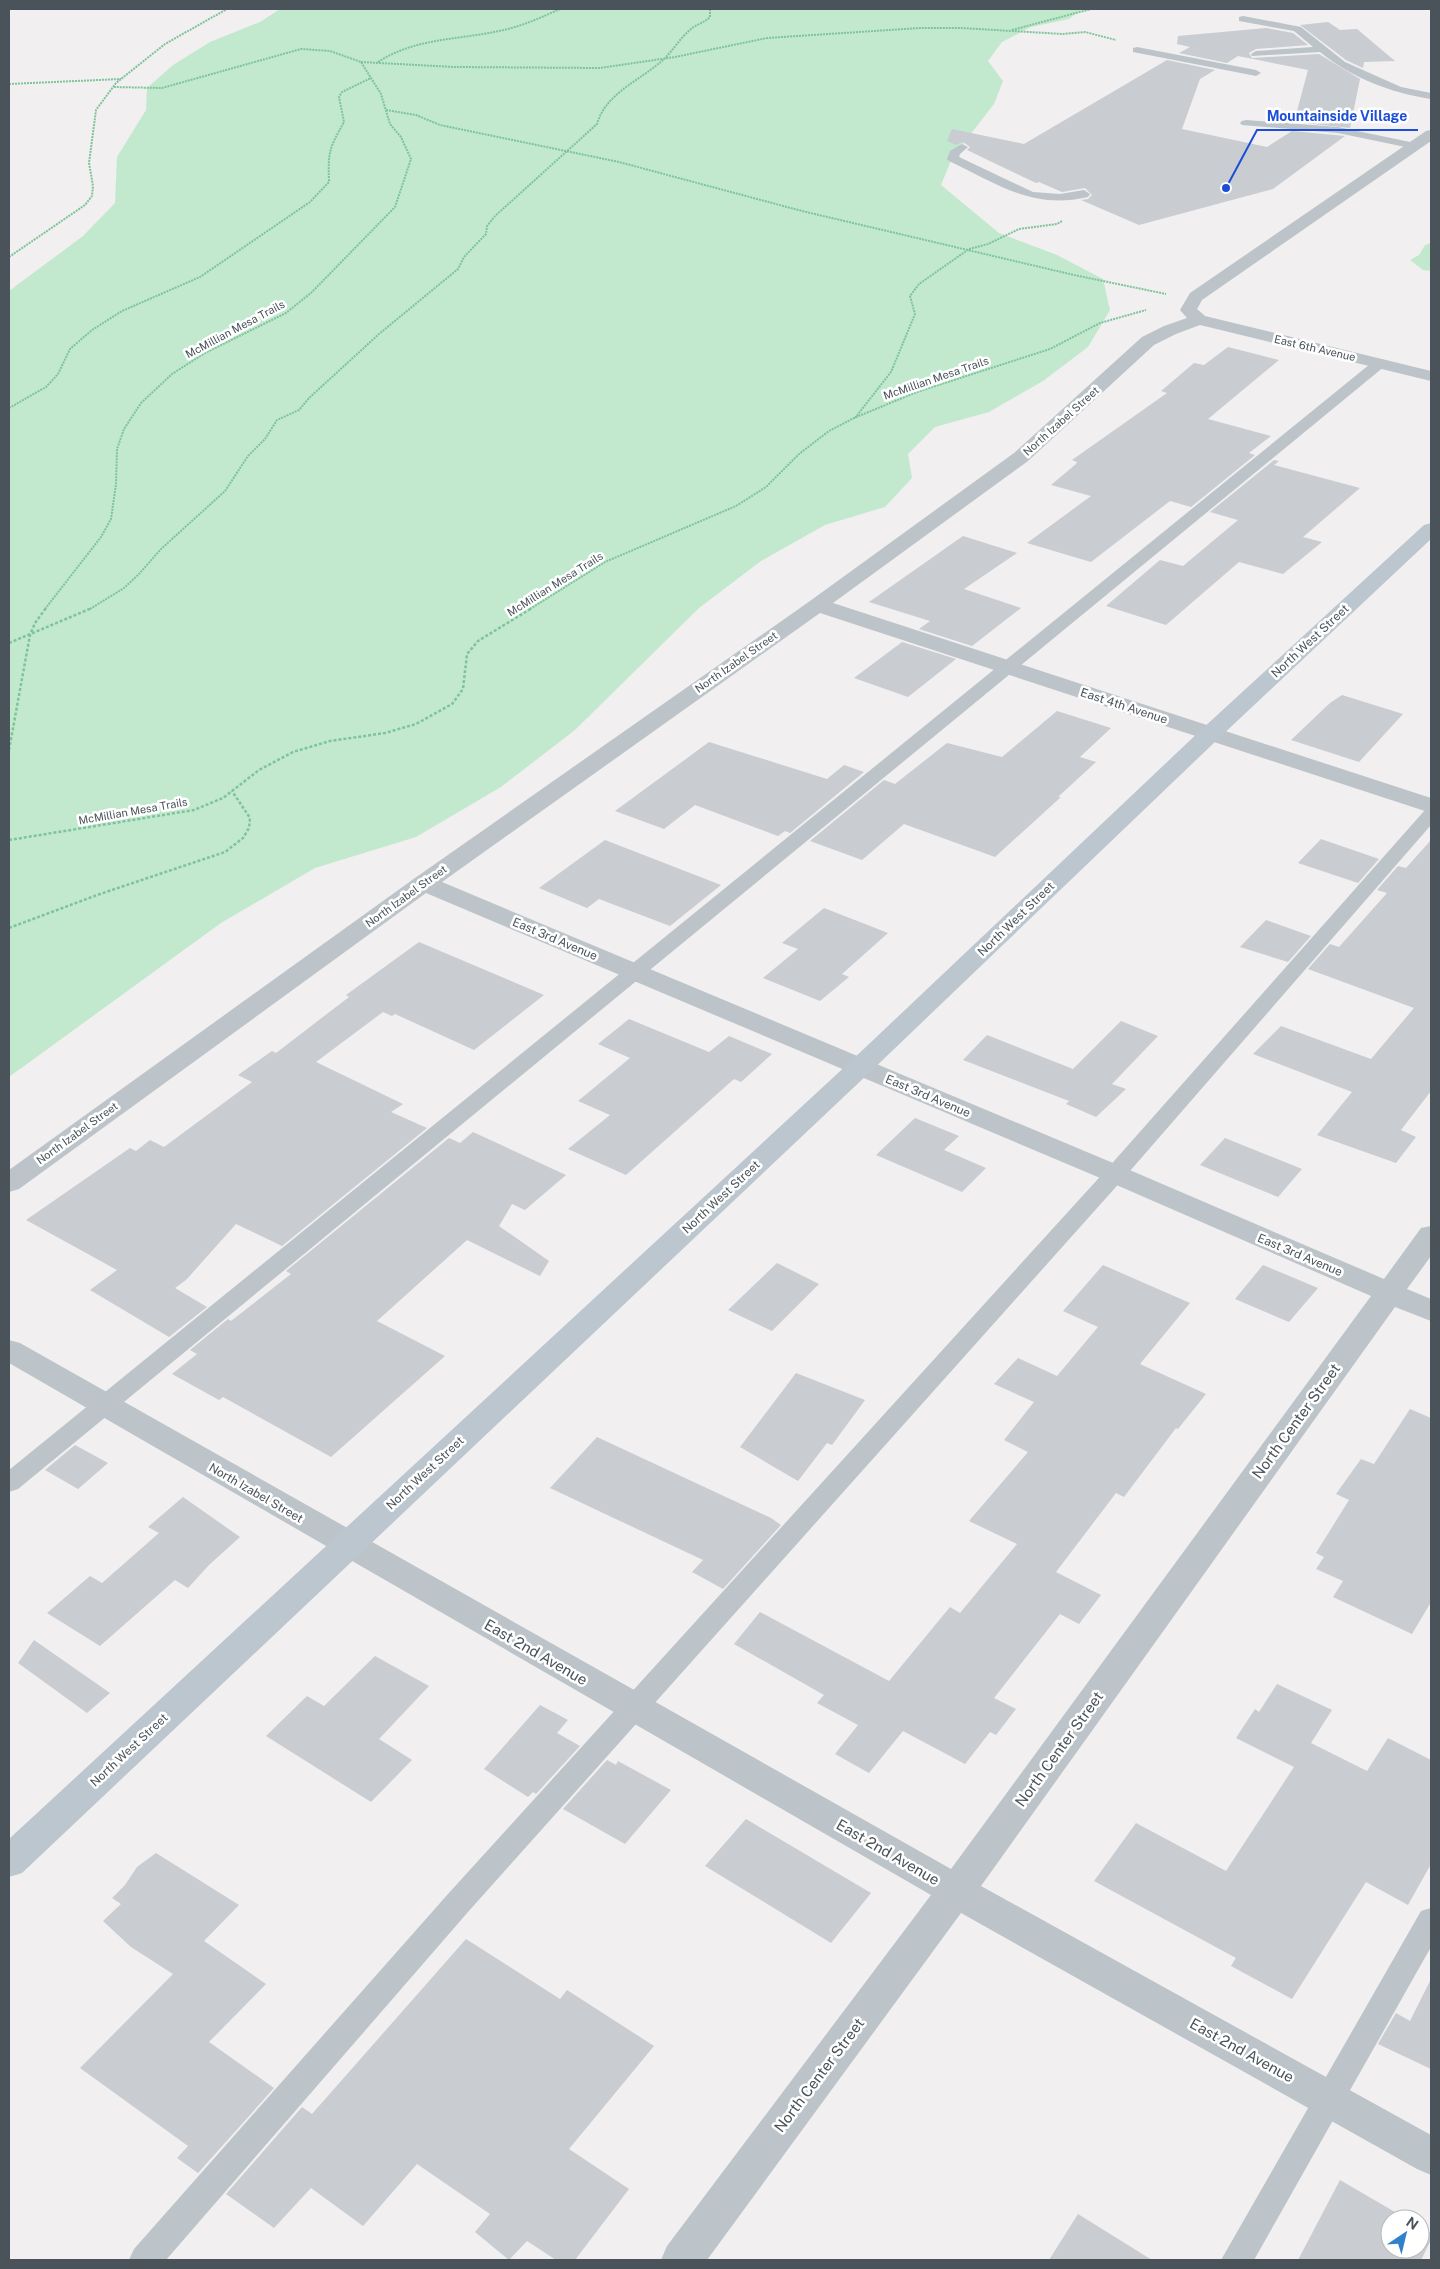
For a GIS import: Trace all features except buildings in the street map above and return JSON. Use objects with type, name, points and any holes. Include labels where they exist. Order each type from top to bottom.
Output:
[{"type":"street","points":[[1199,320],[1188,310],[1196,297],[1431,134]]},
{"type":"street","name":"East 6th Avenue","points":[[1199,320],[1431,376]]},
{"type":"street","name":"North Izabel Street","points":[[9,1183],[424,883],[817,606],[1021,457],[1148,341],[1170,330],[1199,320]]},
{"type":"street","name":"North West Street","points":[[9,1862],[859,1068],[1210,734],[1431,529]]},
{"type":"street","name":"East 4th Avenue","points":[[817,606],[1431,806]]},
{"type":"street","name":"East 3rd Avenue","points":[[424,883],[859,1068],[1115,1174],[1431,1311]]},
{"type":"street","name":"North Center Street","points":[[682,2260],[956,1891],[1431,1234]]},
{"type":"street","name":"North Izabel Street","points":[[9,1350],[348,1545]]},
{"type":"street","name":"East 2nd Avenue","points":[[348,1545],[956,1891],[1431,2156]]},
{"type":"lane","points":[[1243,19],[1297,29],[1341,64],[1398,90],[1431,96]]},
{"type":"lane","points":[[1256,54],[1322,49]]},
{"type":"lane","points":[[1137,50],[1256,73]]},
{"type":"lane","points":[[1246,123],[1338,130],[1415,146]]},
{"type":"lane","points":[[962,147],[954,153],[953,159],[1030,195],[1060,198],[1084,194]]},
{"type":"lane","points":[[9,1483],[1380,363]]},
{"type":"lane","points":[[145,2260],[458,1904],[1115,1174],[1431,814]]},
{"type":"lane","points":[[1237,2260],[1431,1920]]},
{"type":"path","points":[[9,257],[84,205],[92,196],[93,186],[89,163],[96,110],[113,87],[165,44],[227,9]]},
{"type":"path","points":[[378,63],[391,54],[419,44],[500,30],[560,9]]},
{"type":"path","points":[[9,643],[83,613],[124,588],[161,549],[226,491],[248,456],[265,439],[277,420],[299,410],[309,398],[376,339],[379,334],[458,269],[464,257],[486,234],[487,226],[495,216],[597,124],[600,113],[611,99],[664,59],[682,40],[685,34],[694,27],[703,24],[710,17],[710,9]]},
{"type":"path","points":[[1009,31],[1091,9]]},
{"type":"path","points":[[113,87],[137,89],[174,86],[300,49],[330,51],[361,62],[454,68],[600,68],[664,59],[783,36],[920,28],[1063,34],[1084,32],[1116,40],[1137,50]]},
{"type":"path","name":"McMillian Mesa Trails","points":[[9,750],[30,635],[36,622],[55,594],[102,537],[111,519],[116,484],[116,448],[124,429],[141,403],[172,374],[205,353],[286,313],[312,292],[347,254],[395,208],[411,159],[401,137],[390,124],[381,94],[361,62]]},
{"type":"path","points":[[9,408],[46,387],[58,374],[70,349],[92,330],[122,311],[200,277],[310,202],[329,182],[328,156],[331,145],[344,122],[339,97],[342,92],[371,78]]},
{"type":"path","points":[[9,84],[122,79]]},
{"type":"path","points":[[386,110],[410,113],[440,125],[619,162],[802,211],[1074,275],[1166,294]]},
{"type":"path","points":[[854,418],[891,372],[915,314],[910,296],[919,284],[970,249],[988,244],[1014,230],[1056,224],[1069,217]]},
{"type":"path","name":"McMillian Mesa Trails","points":[[9,840],[194,810],[223,798],[259,770],[293,752],[330,741],[385,733],[416,724],[452,704],[463,689],[467,654],[478,641],[605,562],[736,506],[766,487],[799,454],[829,431],[854,418],[917,392],[1050,350],[1100,323],[1148,309]]},
{"type":"path","points":[[9,928],[100,894],[225,852],[243,838],[249,828],[250,818],[232,791]]},
{"type":"green space","points":[[280,9],[1082,9],[1069,19],[1031,27],[1002,42],[988,61],[1003,81],[994,104],[952,158],[941,185],[999,233],[1057,255],[1103,279],[1110,310],[1088,347],[1043,381],[989,412],[935,427],[908,454],[912,478],[885,507],[825,525],[761,561],[699,608],[575,730],[501,787],[416,837],[315,868],[221,923],[9,1077],[9,291],[83,236],[115,203],[117,157],[146,110],[147,88],[173,65],[210,42],[260,22]]},
{"type":"green space","points":[[1431,243],[1431,271],[1423,270],[1410,260],[1419,255],[1425,245]]},
{"type":"place","name":"Mountainside Village","points":[[1226,188]]}]
